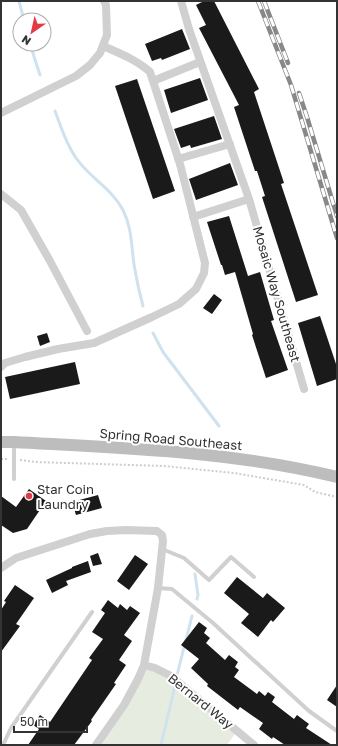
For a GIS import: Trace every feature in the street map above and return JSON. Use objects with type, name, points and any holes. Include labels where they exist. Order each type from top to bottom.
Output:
[{"type":"main road","name":"Spring Road Southeast","points":[[1,442],[109,447],[213,456],[267,462],[337,477]]},
{"type":"street","points":[[1,113],[76,76],[90,65],[100,53],[107,35],[106,6],[104,1]]},
{"type":"street","name":"Mosaic Way Southeast","points":[[181,1],[200,62],[249,199],[304,389]]},
{"type":"street","points":[[1,367],[5,363],[32,355],[94,343],[152,317],[179,304],[196,289],[204,273],[205,263],[178,159],[150,72],[144,66],[103,46]]},
{"type":"street","points":[[153,81],[200,62]]},
{"type":"street","points":[[178,159],[230,144]]},
{"type":"street","points":[[1,194],[21,210],[87,331]]},
{"type":"street","points":[[193,217],[249,199]]},
{"type":"street","points":[[1,568],[7,563],[22,556],[107,530],[157,531],[162,535],[158,588],[144,665],[124,705],[96,745]]},
{"type":"street","name":"Bernard Way","points":[[144,665],[159,669],[170,676],[254,745]]},
{"type":"lane","points":[[14,442],[14,479]]},
{"type":"lane","points":[[162,549],[184,558],[209,580],[231,557],[254,577]]},
{"type":"lane","points":[[158,588],[172,589],[213,623],[310,711],[337,731]]},
{"type":"lane","points":[[3,745],[11,728],[92,612]]},
{"type":"path","points":[[1,459],[26,460],[35,462],[164,466],[234,473],[304,485],[315,492],[337,498]]},
{"type":"shaded area","points":[[144,665],[155,668],[237,731],[227,745],[96,745]]},
{"type":"building","points":[[204,1],[214,1],[259,89],[254,92],[284,183],[281,184],[318,295],[296,302],[262,197],[265,196],[257,171],[255,171],[234,107],[239,105],[199,28],[206,25],[196,5]]},
{"type":"building","points":[[182,29],[190,49],[162,60],[161,58],[152,61],[145,44]]},
{"type":"building","points":[[200,78],[208,100],[171,113],[164,90]]},
{"type":"building","points":[[137,79],[175,191],[153,199],[115,86]]},
{"type":"building","points":[[214,116],[222,139],[191,148],[190,145],[181,148],[174,129]]},
{"type":"building","points":[[230,163],[238,185],[196,200],[189,179]]},
{"type":"building","points":[[229,216],[248,276],[260,272],[274,320],[271,321],[288,370],[266,378],[252,335],[253,334],[235,272],[225,275],[207,222]]},
{"type":"building","points":[[214,294],[222,300],[212,314],[203,308]]},
{"type":"building","points":[[320,316],[337,367],[337,379],[317,386],[298,323]]},
{"type":"building","points":[[47,333],[50,342],[40,346],[37,336]]},
{"type":"building","points":[[75,362],[80,384],[10,399],[5,377]]},
{"type":"building","points":[[29,489],[46,501],[27,529],[13,533],[1,525],[1,496],[16,507]]},
{"type":"building","points":[[98,495],[102,508],[76,515],[72,502]]},
{"type":"building","points":[[98,553],[102,564],[93,566],[90,556]]},
{"type":"building","points":[[135,555],[148,564],[129,590],[117,581]]},
{"type":"building","points":[[88,561],[91,572],[66,581],[68,585],[52,593],[46,580]]},
{"type":"building","points":[[237,577],[263,598],[267,593],[285,608],[273,622],[271,620],[258,637],[241,623],[249,614],[224,593]]},
{"type":"building","points":[[15,585],[34,598],[16,624],[20,626],[1,652],[1,610],[6,602],[4,601]]},
{"type":"building","points":[[108,600],[118,608],[120,604],[127,610],[130,606],[140,613],[124,635],[132,641],[119,660],[126,665],[114,683],[116,684],[91,720],[92,721],[74,745],[28,745],[39,729],[33,725],[40,715],[50,722],[92,660],[89,658],[103,639],[92,632],[105,613],[101,610]]},
{"type":"building","points":[[199,622],[207,628],[204,633],[210,638],[206,643],[225,660],[229,655],[238,662],[235,667],[239,670],[234,677],[257,694],[259,691],[265,696],[268,692],[275,697],[272,702],[294,719],[297,715],[309,724],[306,728],[332,745],[285,745],[273,737],[272,739],[259,729],[263,723],[240,707],[238,710],[207,686],[208,684],[191,668],[199,659],[181,645]]},
{"type":"building","points":[[337,685],[337,707],[327,700]]},
{"type":"waterway","points":[[19,1],[22,12]]},
{"type":"waterway","points":[[33,52],[40,75]]},
{"type":"waterway","points":[[55,111],[72,153],[88,172],[113,196],[123,210],[129,225],[135,270],[143,306]]},
{"type":"waterway","points":[[153,333],[163,352],[219,426]]},
{"type":"waterway","points":[[195,574],[198,595],[197,599]]},
{"type":"waterway","points":[[177,675],[192,616]]},
{"type":"waterway","points":[[161,745],[175,686]]},
{"type":"railway","points":[[258,1],[291,85],[337,238]]},
{"type":"railway","points":[[264,1],[288,63]]},
{"type":"railway","points":[[299,93],[337,216]]},
{"type":"place","name":"Star Coin Laundry","points":[[29,496]]}]
